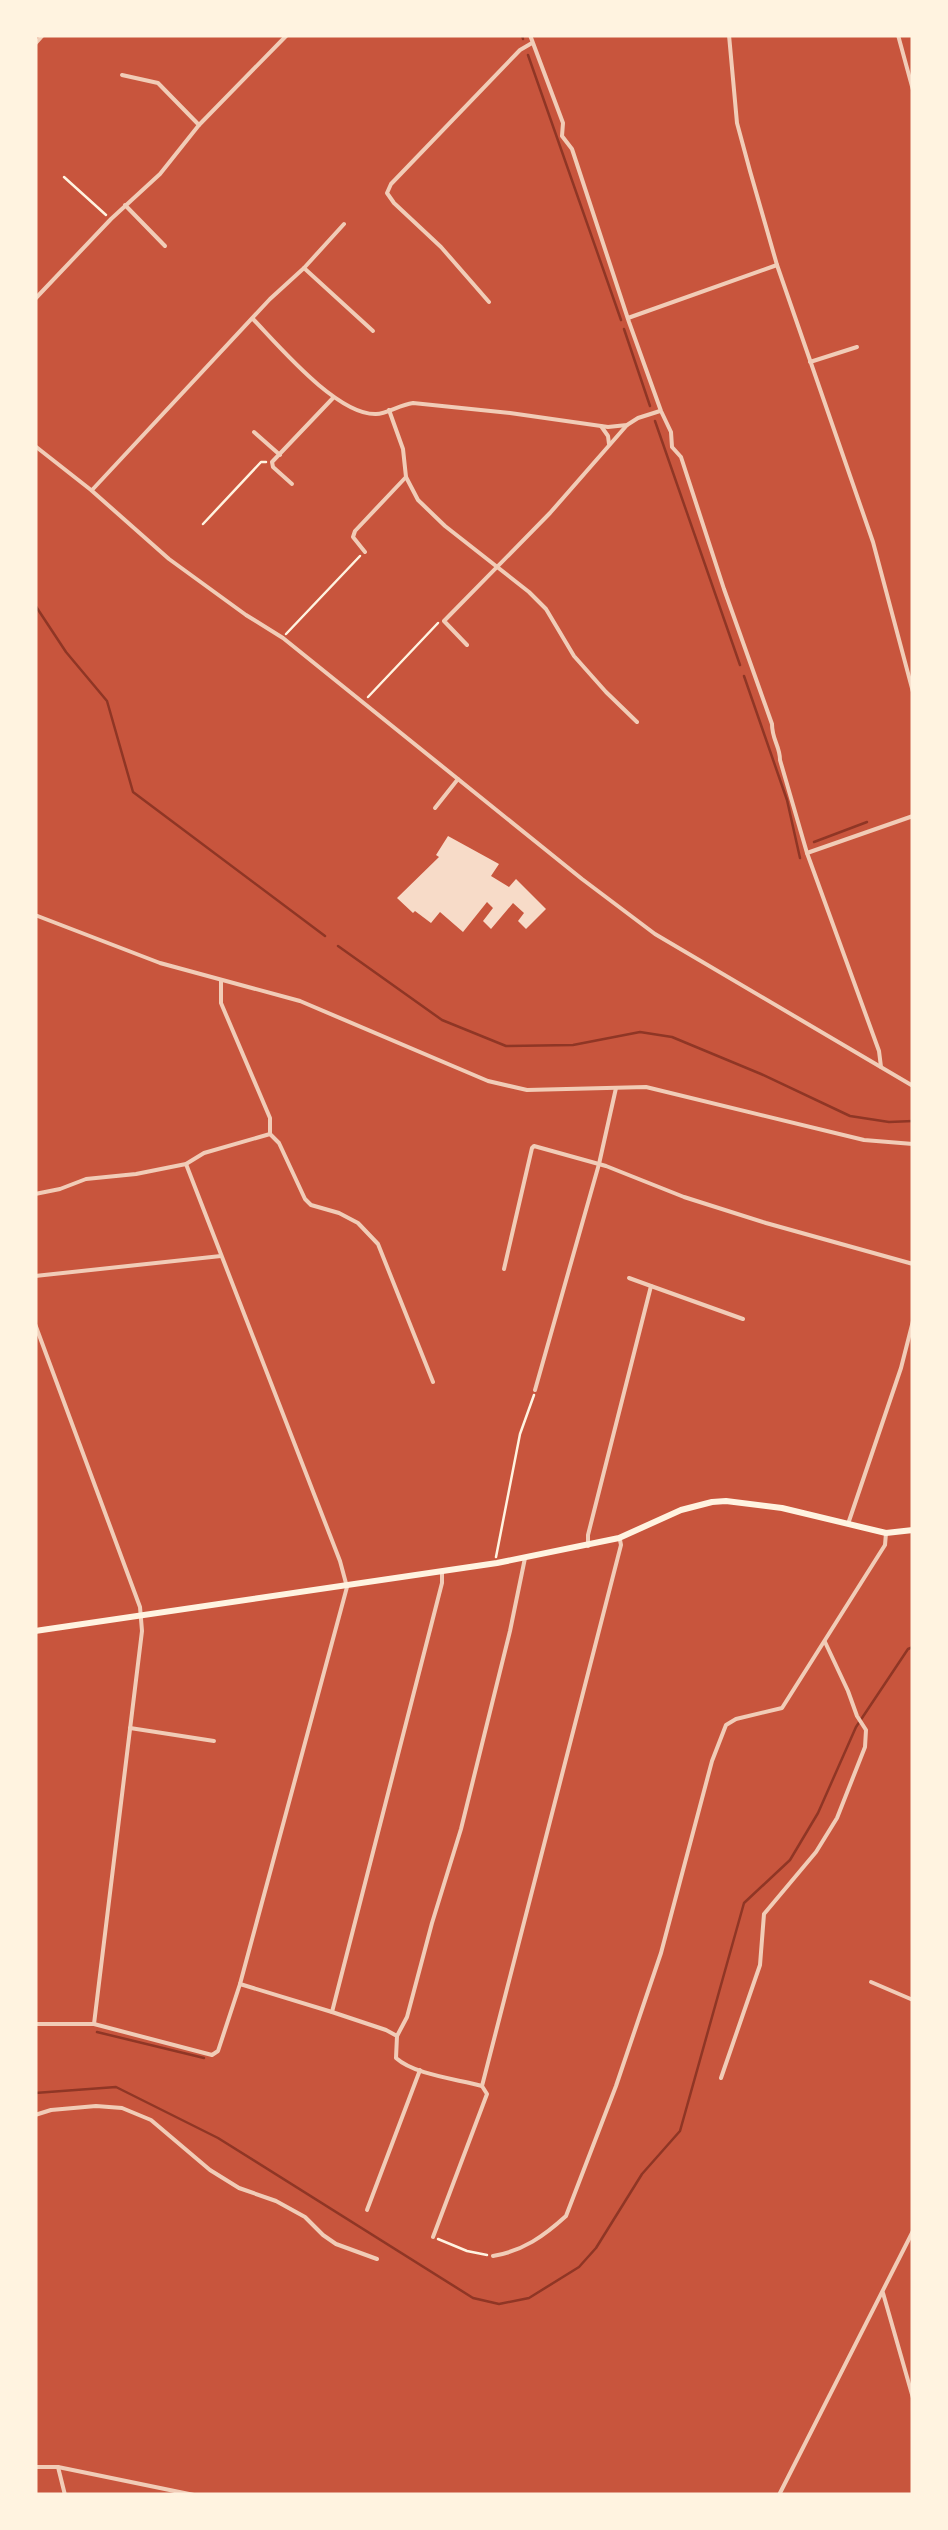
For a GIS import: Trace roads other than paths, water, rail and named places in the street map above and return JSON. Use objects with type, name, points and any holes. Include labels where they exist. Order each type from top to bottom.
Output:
[{"type":"main road","points":[[35,1631],[497,1564],[619,1538],[681,1510],[726,1500],[782,1508],[886,1533],[913,1530]]},
{"type":"street","points":[[35,44],[43,35]]},
{"type":"street","points":[[35,299],[110,219],[160,174],[198,125],[287,35]]},
{"type":"street","points":[[530,35],[563,123],[562,136],[572,149],[628,318],[672,432],[672,446],[681,457],[772,724],[772,737],[780,751],[807,853],[882,1067]]},
{"type":"street","points":[[729,35],[738,123],[777,265],[873,542],[913,692]]},
{"type":"street","points":[[898,35],[913,90]]},
{"type":"street","points":[[490,302],[386,193],[520,50],[533,43]]},
{"type":"street","points":[[122,75],[158,83],[198,125]]},
{"type":"street","points":[[125,205],[165,246]]},
{"type":"street","points":[[91,490],[344,224]]},
{"type":"street","points":[[628,318],[777,265]]},
{"type":"street","points":[[304,268],[373,331]]},
{"type":"street","points":[[252,319],[333,398],[361,412],[383,413],[400,405],[430,404],[602,426],[627,425]]},
{"type":"street","points":[[810,362],[857,346]]},
{"type":"street","points":[[292,484],[272,462],[333,398]]},
{"type":"street","points":[[388,410],[403,449],[406,477],[418,500],[546,609],[574,656],[637,722]]},
{"type":"street","points":[[467,646],[444,621],[627,425],[661,411]]},
{"type":"street","points":[[602,426],[609,445]]},
{"type":"street","points":[[254,432],[280,455]]},
{"type":"street","points":[[35,446],[169,560],[282,638],[655,934],[913,1086]]},
{"type":"street","points":[[365,552],[353,537],[355,531],[406,477]]},
{"type":"street","points":[[436,808],[458,779]]},
{"type":"street","points":[[807,853],[913,816]]},
{"type":"street","points":[[35,915],[160,964],[300,1002],[511,1088],[646,1087],[864,1140],[913,1144]]},
{"type":"street","points":[[221,980],[222,1003],[270,1118],[270,1134],[280,1143],[305,1199],[358,1223],[378,1244],[433,1382]]},
{"type":"street","points":[[536,1390],[599,1164],[616,1088]]},
{"type":"street","points":[[35,1194],[86,1180],[186,1164],[204,1154],[270,1134]]},
{"type":"street","points":[[504,1269],[534,1146],[599,1164],[684,1197],[913,1264]]},
{"type":"street","points":[[35,2024],[94,2024],[212,2054],[218,2052],[240,1984],[347,1587],[186,1164]]},
{"type":"street","points":[[35,1276],[221,1256]]},
{"type":"street","points":[[629,1278],[744,1320]]},
{"type":"street","points":[[588,1546],[651,1286]]},
{"type":"street","points":[[848,1524],[913,1321]]},
{"type":"street","points":[[35,1324],[142,1617],[94,2024]]},
{"type":"street","points":[[493,2256],[528,2245],[566,2216],[661,1954],[712,1761],[726,1725],[782,1708],[885,1544],[886,1533]]},
{"type":"street","points":[[482,2086],[621,1545],[619,1538]]},
{"type":"street","points":[[433,2236],[487,2094],[482,2086],[401,2063],[396,2058],[396,2036],[407,2017],[461,1829],[525,1558]]},
{"type":"street","points":[[332,2012],[442,1573]]},
{"type":"street","points":[[721,2078],[760,1965],[764,1914],[816,1852],[836,1818],[865,1747],[866,1730],[825,1642]]},
{"type":"street","points":[[130,1728],[214,1741]]},
{"type":"street","points":[[871,1982],[913,2000]]},
{"type":"street","points":[[240,1984],[396,2036]]},
{"type":"street","points":[[367,2210],[420,2070]]},
{"type":"street","points":[[35,2115],[96,2106],[122,2108],[151,2120],[210,2170],[240,2188],[276,2200],[305,2216],[336,2244],[378,2259]]},
{"type":"street","points":[[779,2495],[913,2231]]},
{"type":"street","points":[[905,2248],[913,2247]]},
{"type":"street","points":[[883,2293],[913,2398]]},
{"type":"street","points":[[35,2467],[58,2467],[194,2495]]},
{"type":"street","points":[[58,2467],[65,2495]]},
{"type":"waterway","points":[[522,35],[523,39]]},
{"type":"waterway","points":[[528,55],[621,320]]},
{"type":"waterway","points":[[624,329],[650,406]]},
{"type":"waterway","points":[[655,421],[740,665]]},
{"type":"waterway","points":[[35,605],[66,652],[107,701],[133,792],[325,936]]},
{"type":"waterway","points":[[744,676],[787,800],[800,858]]},
{"type":"waterway","points":[[814,842],[867,822]]},
{"type":"waterway","points":[[338,946],[442,1020],[506,1046],[573,1045],[640,1032],[672,1037],[850,1116],[913,1121]]},
{"type":"waterway","points":[[35,2093],[116,2087],[218,2138],[473,2298],[499,2304],[529,2298],[579,2267],[596,2248],[642,2174],[680,2131],[744,1903],[790,1860],[818,1813],[856,1727],[913,1647]]},
{"type":"waterway","points":[[97,2032],[204,2058]]}]
